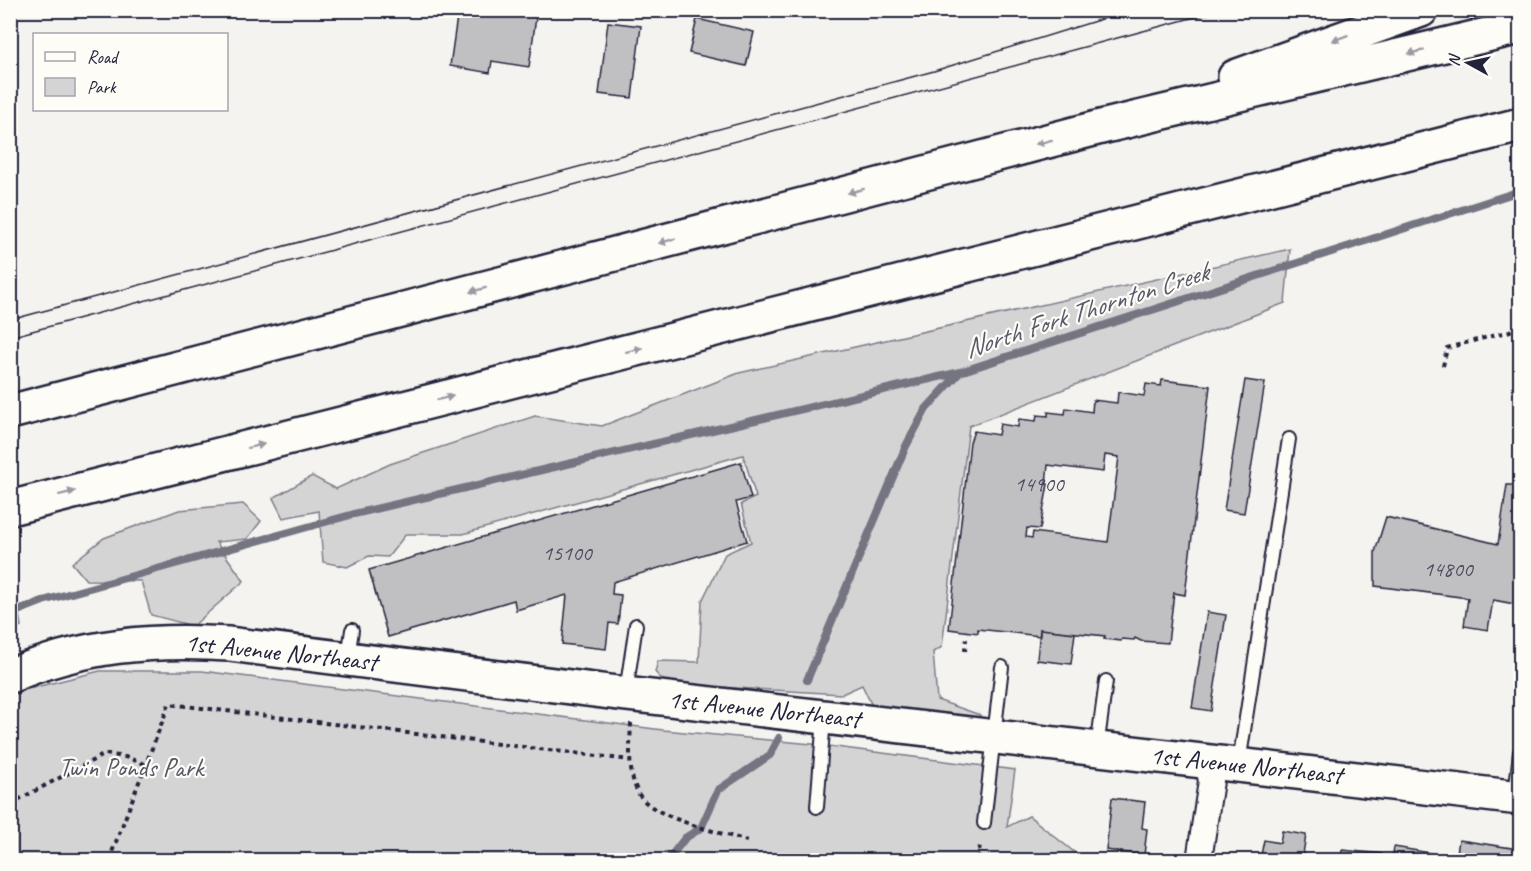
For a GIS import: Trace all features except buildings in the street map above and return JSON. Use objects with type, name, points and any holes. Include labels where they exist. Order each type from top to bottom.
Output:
[{"type":"main road","points":[[1101,127],[1421,10]]},
{"type":"main road","points":[[10,412],[1101,127],[1518,28]]},
{"type":"main road","points":[[10,508],[1521,125]]},
{"type":"main road","points":[[1355,167],[1521,147]]},
{"type":"main road","name":"1st Avenue Northeast","points":[[10,676],[61,658],[134,643],[179,640],[219,643],[350,644],[629,707],[824,715],[1518,798]]},
{"type":"street","points":[[1199,861],[1211,781],[1207,761]]},
{"type":"lane","points":[[1239,765],[1289,439]]},
{"type":"lane","points":[[629,707],[636,625]]},
{"type":"lane","points":[[984,823],[1002,668]]},
{"type":"lane","points":[[1096,748],[1106,681]]},
{"type":"lane","points":[[817,807],[824,715]]},
{"type":"lane","points":[[1518,798],[1521,752]]},
{"type":"path","points":[[969,10],[999,14],[1104,10]]},
{"type":"path","points":[[1443,366],[1447,348],[1510,331],[1521,325]]},
{"type":"path","points":[[965,651],[966,639]]},
{"type":"path","points":[[109,861],[148,765],[169,704],[630,760]]},
{"type":"path","points":[[629,707],[630,760],[639,794],[646,803],[671,816],[747,841]]},
{"type":"path","points":[[10,804],[105,754],[125,757],[148,765]]},
{"type":"path","points":[[978,861],[980,844]]},
{"type":"green space","points":[[1290,249],[1285,303],[969,426],[942,647],[933,652],[937,700],[980,715],[976,723],[876,714],[862,685],[842,694],[666,684],[655,672],[658,661],[699,662],[702,601],[725,554],[751,542],[741,504],[756,497],[743,455],[463,534],[406,534],[388,557],[369,556],[347,567],[323,562],[319,511],[283,518],[273,498],[312,476],[336,489],[390,464],[535,416],[602,426],[739,373]]},
{"type":"green space","points":[[243,504],[261,521],[247,539],[216,542],[244,581],[193,626],[151,615],[141,581],[86,580],[72,563],[104,538],[179,510]]},
{"type":"green space","points":[[11,583],[14,584],[21,626],[11,631]]},
{"type":"green space","name":"Twin Ponds Park","points":[[100,671],[202,671],[663,730],[812,744],[1015,770],[1007,827],[1029,816],[1079,856],[1079,860],[11,860],[10,696],[24,690]]},
{"type":"waterway","name":"North Fork Thornton Creek","points":[[807,680],[906,446],[926,409],[960,372],[1514,193],[1520,194]]},
{"type":"waterway","points":[[10,614],[43,601],[354,514],[960,372]]},
{"type":"waterway","name":"North Fork Thornton Creek","points":[[668,860],[685,838],[701,828],[718,790],[770,755],[779,738]]},
{"type":"tram line","points":[[10,320],[934,71],[1131,10]]},
{"type":"tram line","points":[[10,337],[1221,10]]}]
